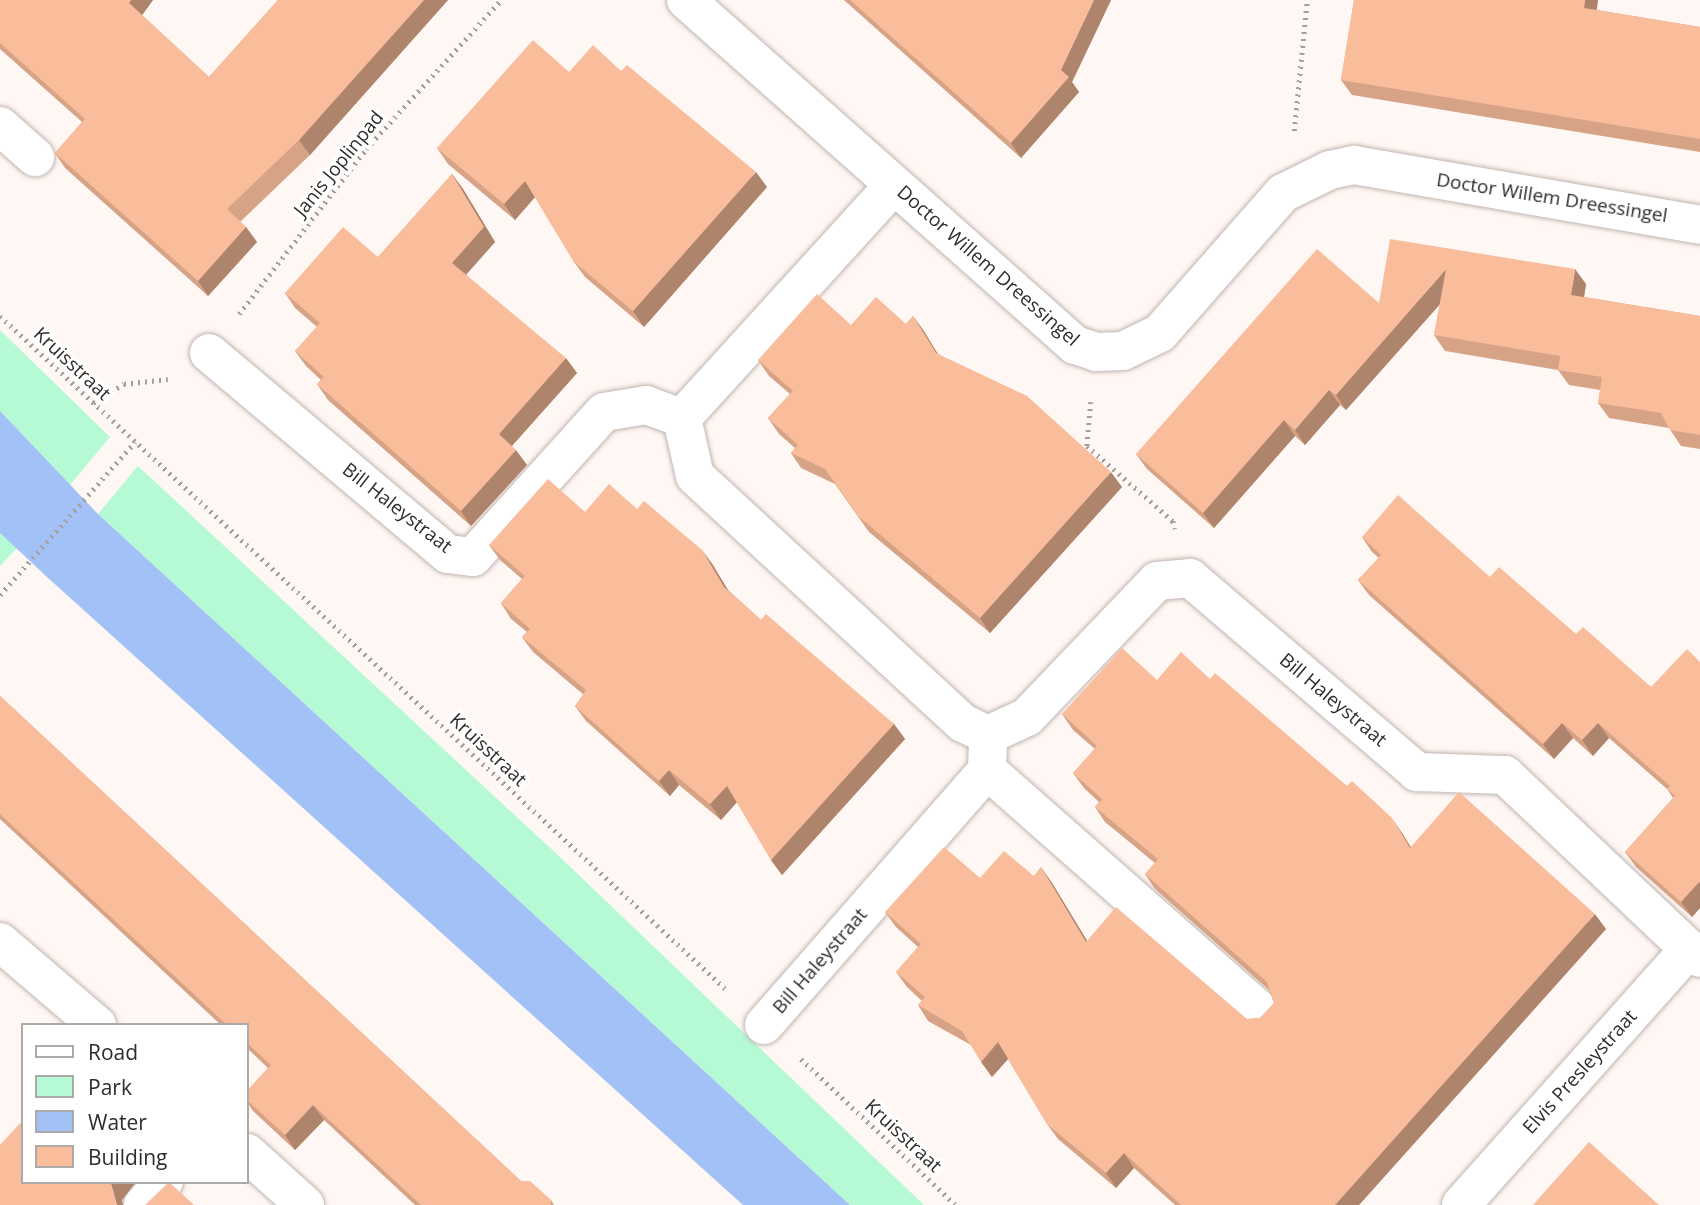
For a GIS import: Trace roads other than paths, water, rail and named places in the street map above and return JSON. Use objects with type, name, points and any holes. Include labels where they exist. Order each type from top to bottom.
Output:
[{"type":"street","name":"Doctor Willem Dreessingel","points":[[685,0],[1075,345],[1096,352],[1123,351],[1160,332],[1297,183],[1354,165],[1700,225]]},
{"type":"street","points":[[0,126],[35,157]]},
{"type":"street","points":[[894,185],[682,418],[695,476],[963,723],[987,752],[1263,1013]]},
{"type":"street","name":"Bill Haleystraat","points":[[209,354],[448,554],[473,557],[604,412],[646,405],[682,418]]},
{"type":"street","name":"Bill Haleystraat","points":[[764,1024],[987,752],[1027,717],[1157,581],[1190,578],[1417,772],[1505,775],[1694,953]]},
{"type":"street","points":[[0,942],[95,1023]]},
{"type":"street","name":"Elvis Presleystraat","points":[[1461,1205],[1694,953]]},
{"type":"street","points":[[248,1154],[305,1205]]},
{"type":"street","points":[[143,1205],[162,1184]]},
{"type":"water","points":[[0,411],[98,514],[850,1205],[743,1205],[47,577],[0,533]]}]
